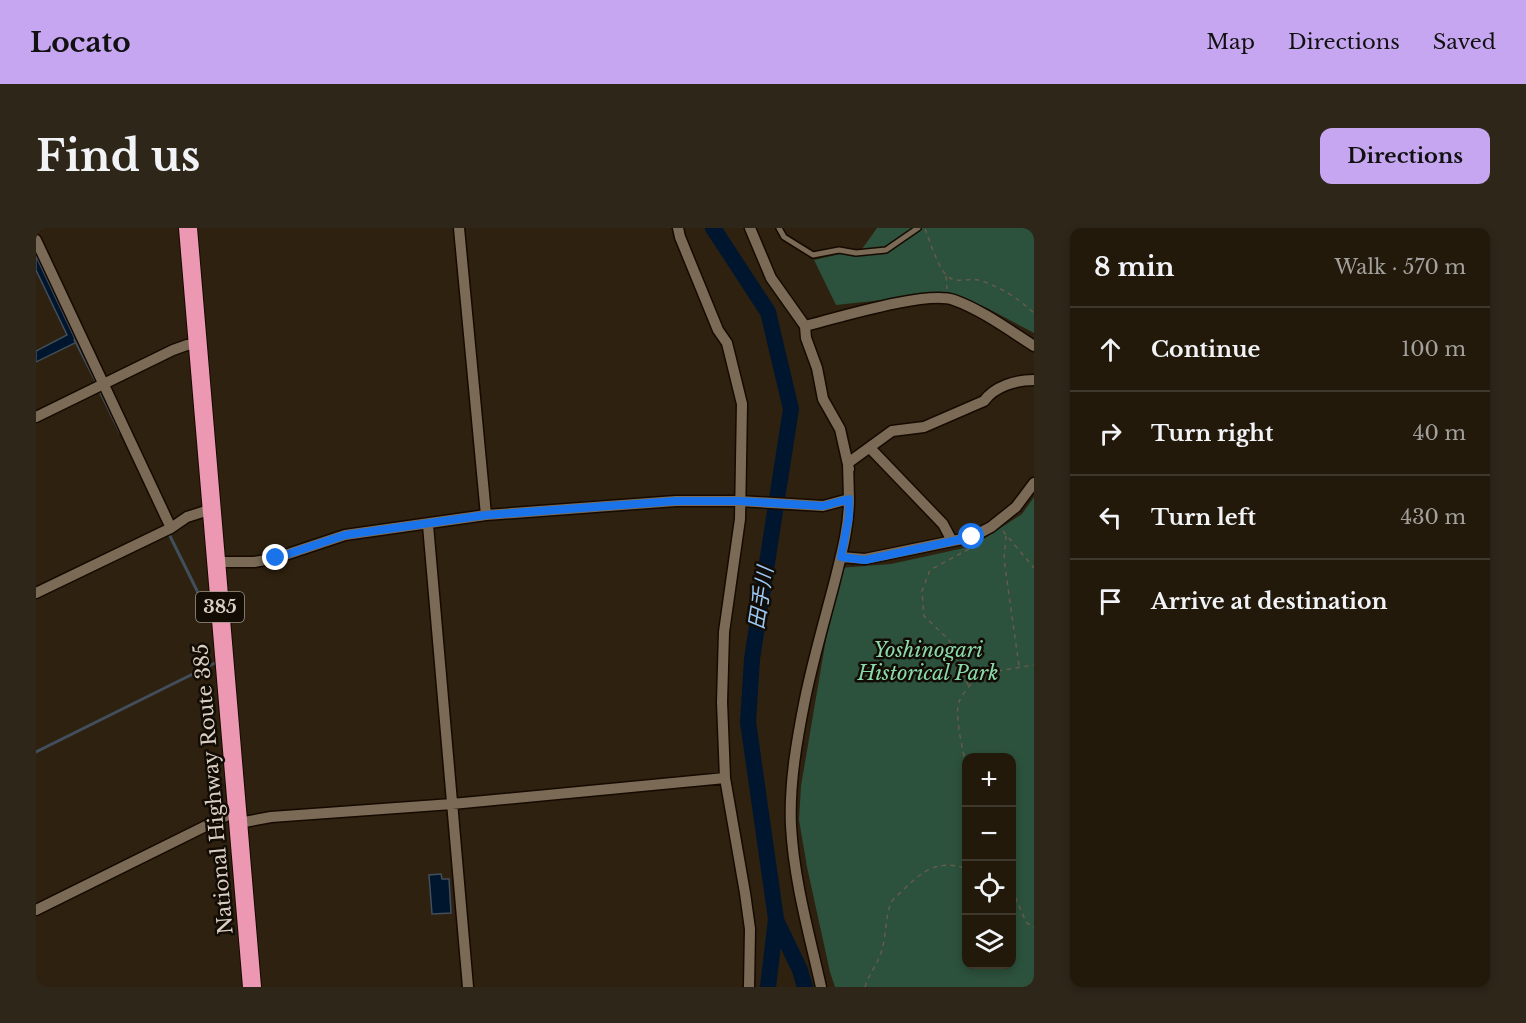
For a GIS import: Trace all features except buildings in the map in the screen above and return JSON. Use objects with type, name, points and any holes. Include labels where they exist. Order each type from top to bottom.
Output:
[{"type":"highway","name":"National Highway Route 385","points":[[188,228],[252,987]]},
{"type":"street","points":[[459,228],[486,515]]},
{"type":"street","points":[[678,228],[718,330],[727,343],[742,404],[738,531],[724,632],[722,702],[724,778],[750,929],[749,987]]},
{"type":"street","points":[[750,228],[771,278],[805,326],[806,338],[817,368],[823,399],[840,429],[849,469]]},
{"type":"street","points":[[36,241],[171,528]]},
{"type":"street","points":[[805,326],[901,303],[931,298],[949,299],[980,313],[1034,346]]},
{"type":"street","points":[[36,417],[173,350],[198,344]]},
{"type":"street","points":[[821,987],[809,941],[795,868],[791,824],[792,787],[805,700],[849,516],[848,463],[892,431],[924,427],[984,400],[990,392],[1004,386],[1034,380]]},
{"type":"street","points":[[870,448],[943,524],[952,541]]},
{"type":"street","points":[[841,557],[865,560],[972,537],[991,527],[1016,507],[1034,483]]},
{"type":"street","points":[[217,566],[223,562],[254,562],[276,558],[345,535],[486,515],[676,501],[739,501],[823,506],[849,499]]},
{"type":"street","points":[[37,590],[171,528],[187,517],[212,509]]},
{"type":"street","points":[[428,525],[468,987]]},
{"type":"street","points":[[36,910],[238,817],[271,817],[452,804],[724,778]]},
{"type":"lane","points":[[779,228],[784,237],[813,255],[839,250],[856,253],[886,250],[918,228]]},
{"type":"path","points":[[924,228],[949,278],[977,280],[1005,292],[1034,314]]},
{"type":"path","points":[[945,273],[949,299]]},
{"type":"path","points":[[1002,530],[1034,568]]},
{"type":"path","points":[[1006,536],[1004,560],[1019,666]]},
{"type":"path","points":[[969,687],[949,640],[924,616],[922,591],[930,570],[976,544]]},
{"type":"path","points":[[963,753],[958,704],[969,687],[980,674],[1034,664]]},
{"type":"path","points":[[865,987],[877,965],[882,949],[891,902],[929,868],[962,866]]},
{"type":"path","points":[[1016,900],[1026,922],[1034,928]]},
{"type":"green space","points":[[877,228],[1034,228],[1034,333],[987,308],[949,293],[836,305],[814,260],[862,249]]},
{"type":"green space","name":"Yoshinogari Historical Park","points":[[1034,497],[1034,987],[835,987],[807,867],[799,820],[801,786],[838,568],[891,564],[973,546],[1022,514]]},
{"type":"water","points":[[36,256],[76,341],[36,362],[36,351],[67,335],[36,270]]},
{"type":"water","points":[[441,874],[442,879],[449,879],[451,913],[432,914],[429,875]]},
{"type":"waterway","name":"田手川","points":[[713,228],[768,312],[791,409],[752,659],[748,722],[776,919],[768,987]]},
{"type":"waterway","points":[[75,340],[97,383]]},
{"type":"waterway","points":[[100,391],[120,432]]},
{"type":"waterway","points":[[170,536],[213,623]]},
{"type":"waterway","points":[[36,752],[217,662]]},
{"type":"waterway","points":[[776,920],[800,970],[805,987]]},
{"type":"route","points":[[276,558],[345,535],[486,515],[676,501],[739,501],[823,506],[849,499],[849,516],[841,557],[865,560],[972,537]]}]
